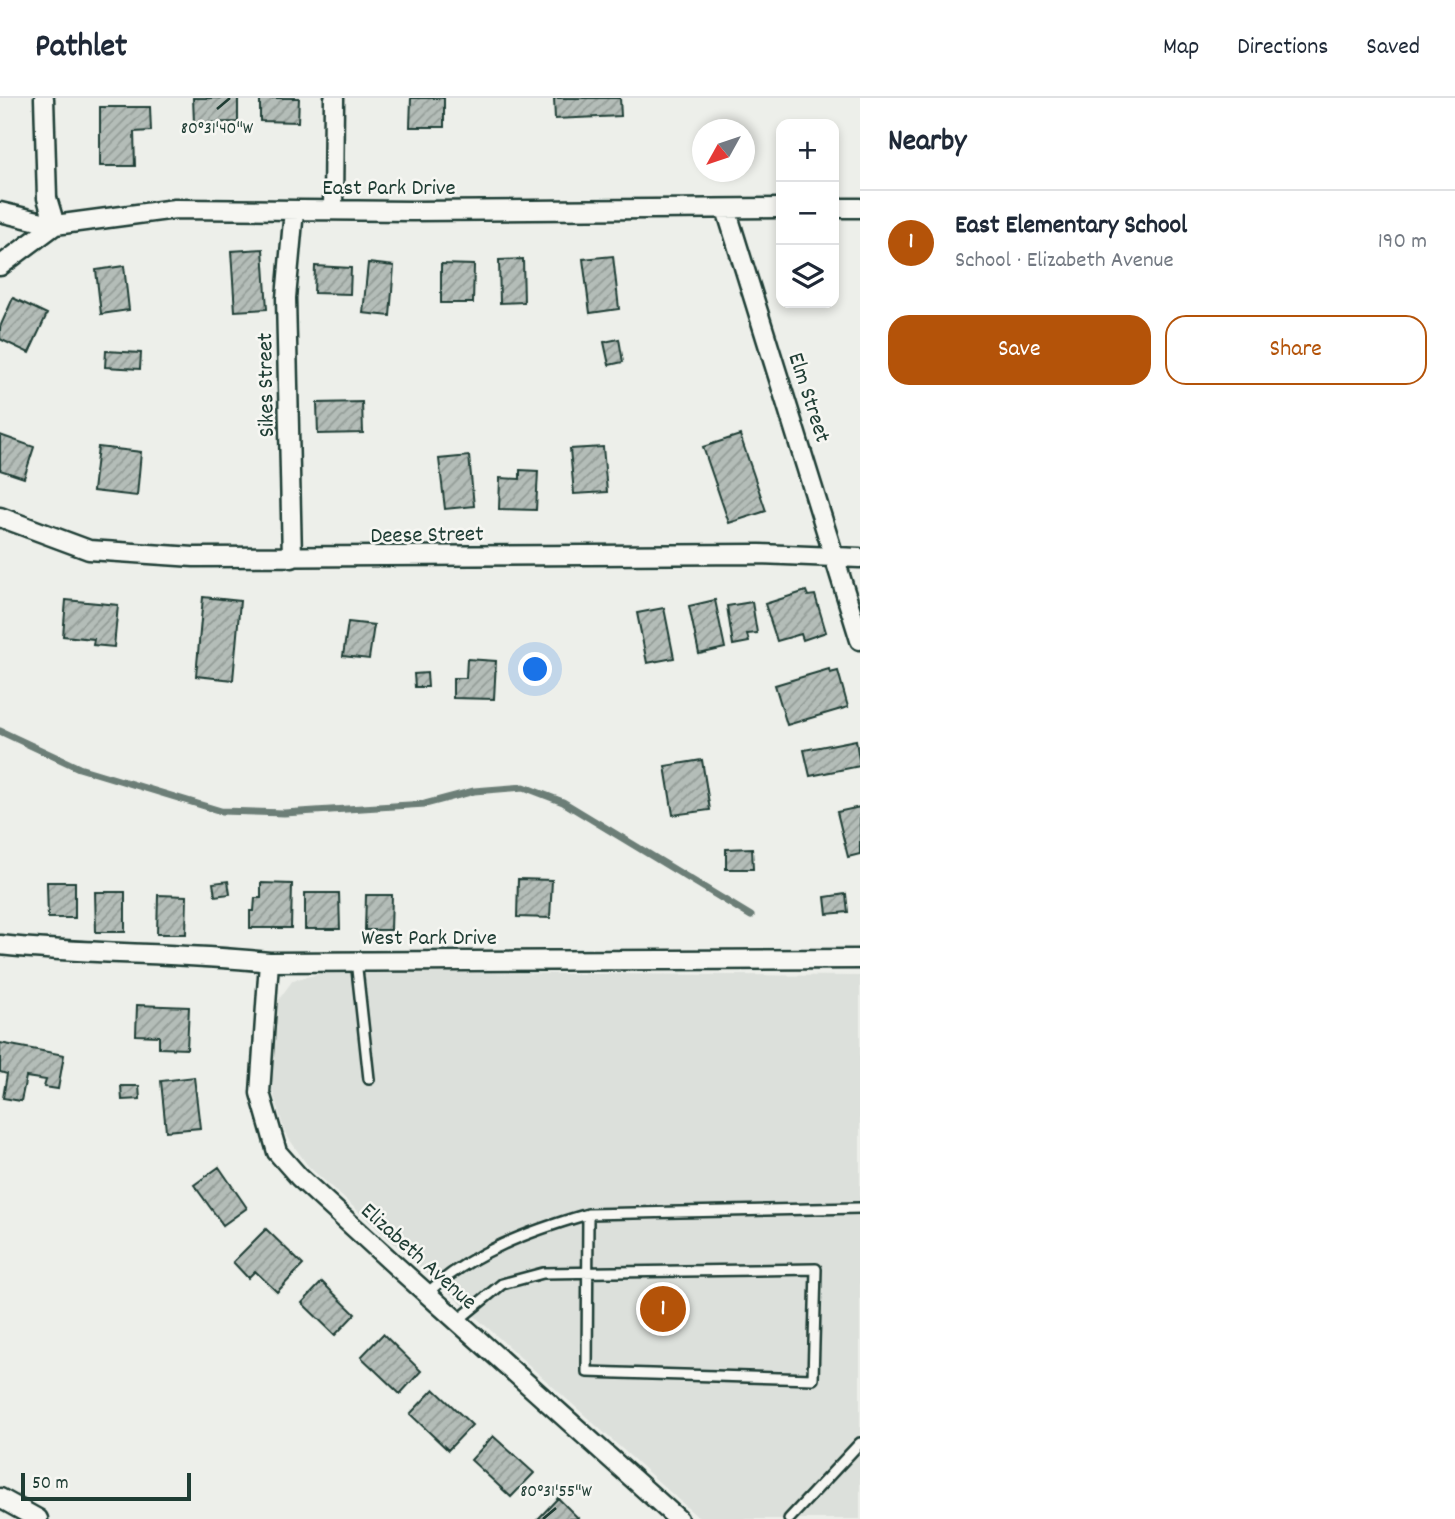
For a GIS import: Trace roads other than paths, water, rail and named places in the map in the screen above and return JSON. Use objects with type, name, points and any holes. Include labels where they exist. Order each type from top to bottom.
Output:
[{"type":"street","points":[[0,266],[55,225],[47,198],[44,98]]},
{"type":"street","points":[[334,98],[334,210]]},
{"type":"street","name":"East Park Drive","points":[[0,212],[55,225],[175,209],[776,208]]},
{"type":"street","points":[[839,208],[860,208]]},
{"type":"street","name":"Elm Street","points":[[726,209],[837,558],[860,640]]},
{"type":"street","name":"Sikes Street","points":[[292,558],[286,298],[293,210]]},
{"type":"street","name":"Deese Street","points":[[0,517],[89,550],[292,558],[746,554],[860,558]]},
{"type":"street","name":"West Park Drive","points":[[0,946],[71,953],[188,955],[269,962],[860,959]]},
{"type":"street","name":"Elizabeth Avenue","points":[[269,962],[260,1093],[276,1152],[299,1177],[426,1294],[678,1519]]},
{"type":"street","points":[[0,1498],[38,1519]]},
{"type":"lane","points":[[356,960],[369,1079]]},
{"type":"lane","points":[[426,1294],[446,1276],[476,1257],[536,1229],[588,1214],[860,1208]]},
{"type":"lane","points":[[457,1321],[502,1284],[543,1272],[586,1271],[816,1269],[813,1379],[587,1372],[586,1271],[588,1214]]},
{"type":"lane","points":[[789,1519],[860,1443]]},
{"type":"waterway","points":[[0,731],[79,768],[221,811],[284,813],[425,804],[474,791],[524,787],[563,802],[751,916]]},
{"type":"place","name":"East Elementary School","points":[[663,1309]]}]
